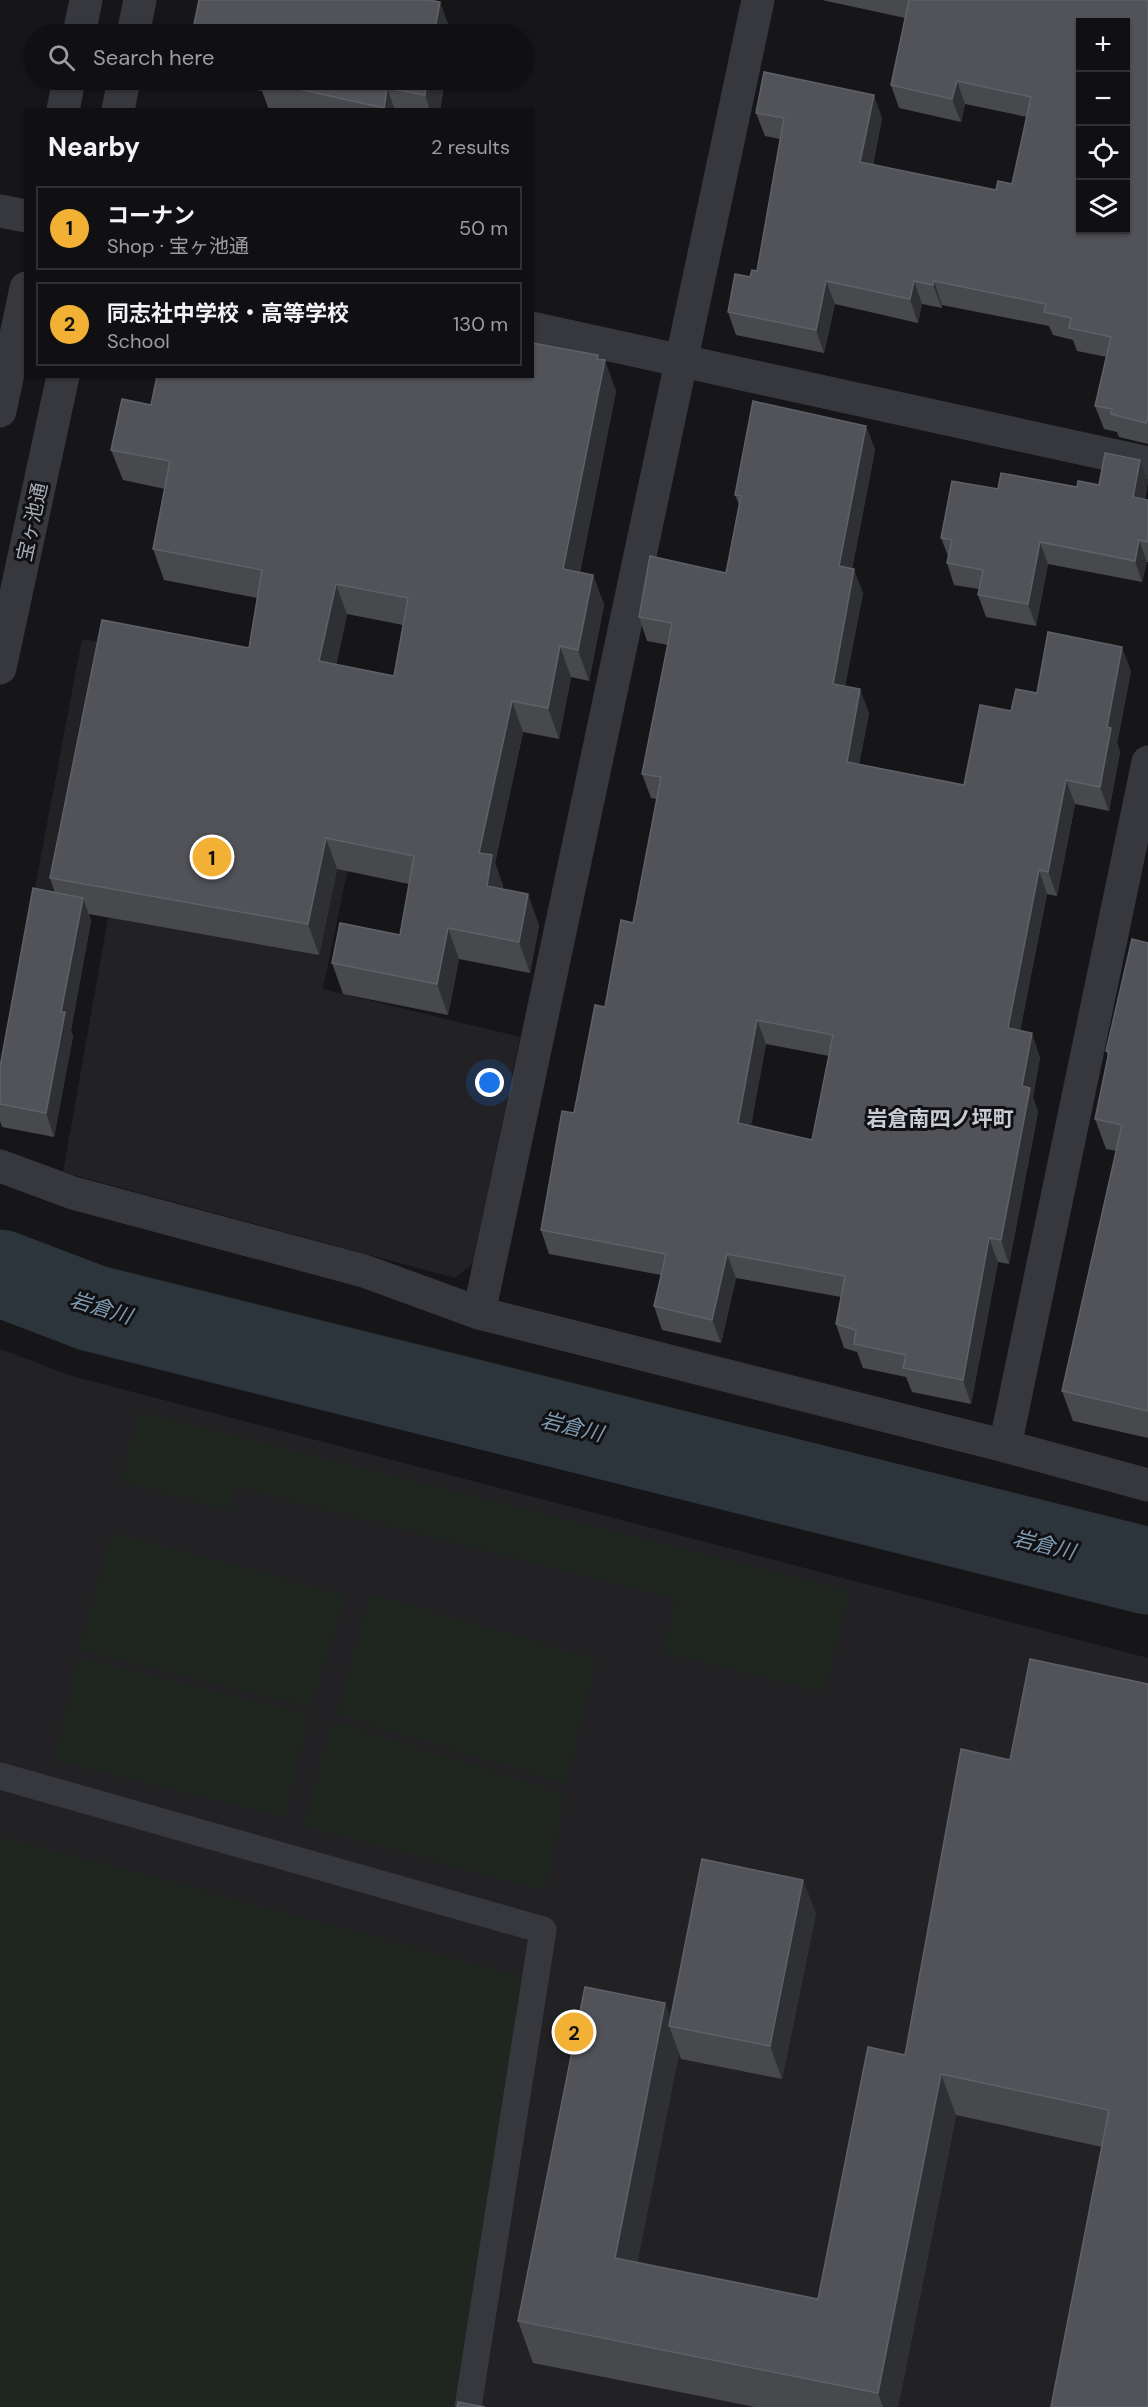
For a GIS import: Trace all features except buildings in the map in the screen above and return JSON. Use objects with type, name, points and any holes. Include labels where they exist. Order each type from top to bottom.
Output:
[{"type":"street","points":[[81,24],[86,0]]},
{"type":"street","points":[[135,24],[140,0]]},
{"type":"street","points":[[479,1313],[759,0]]},
{"type":"street","points":[[63,108],[67,90]]},
{"type":"street","points":[[118,108],[122,90]]},
{"type":"street","points":[[0,211],[24,216]]},
{"type":"street","points":[[0,411],[24,297]]},
{"type":"street","points":[[534,328],[1148,463]]},
{"type":"street","name":"宝ヶ池通","points":[[0,668],[63,378]]},
{"type":"street","points":[[1005,1446],[1142,816],[1148,762]]},
{"type":"street","points":[[0,1166],[73,1192],[364,1270],[479,1313],[1005,1446],[1148,1485]]},
{"type":"lane","points":[[0,1776],[543,1930],[468,2407]]},
{"type":"shaded area","points":[[82,639],[384,693],[323,989],[520,1037],[473,1263],[455,1278],[63,1172],[108,918],[32,903]]},
{"type":"shaded area","points":[[0,1349],[72,1376],[1148,1658],[1148,2407],[0,2407]]},
{"type":"shaded area","points":[[139,1411],[849,1592],[824,1692],[663,1652],[677,1598],[237,1487],[231,1510],[121,1482]]},
{"type":"shaded area","points":[[112,1532],[345,1596],[311,1706],[80,1649]]},
{"type":"shaded area","points":[[370,1594],[596,1659],[566,1783],[337,1714]]},
{"type":"shaded area","points":[[78,1657],[309,1714],[285,1817],[55,1760]]},
{"type":"shaded area","points":[[332,1721],[565,1794],[545,1890],[304,1826]]},
{"type":"shaded area","points":[[0,1836],[544,1983],[460,2407],[0,2407]]},
{"type":"waterway","name":"岩倉川","points":[[0,1273],[92,1308],[1148,1571]]},
{"type":"place","name":"コーナン","points":[[212,857]]},
{"type":"place","name":"同志社中学校・高等学校","points":[[574,2032]]},
{"type":"district","name":"岩倉南四ノ坪町","points":[[940,1119]]}]
